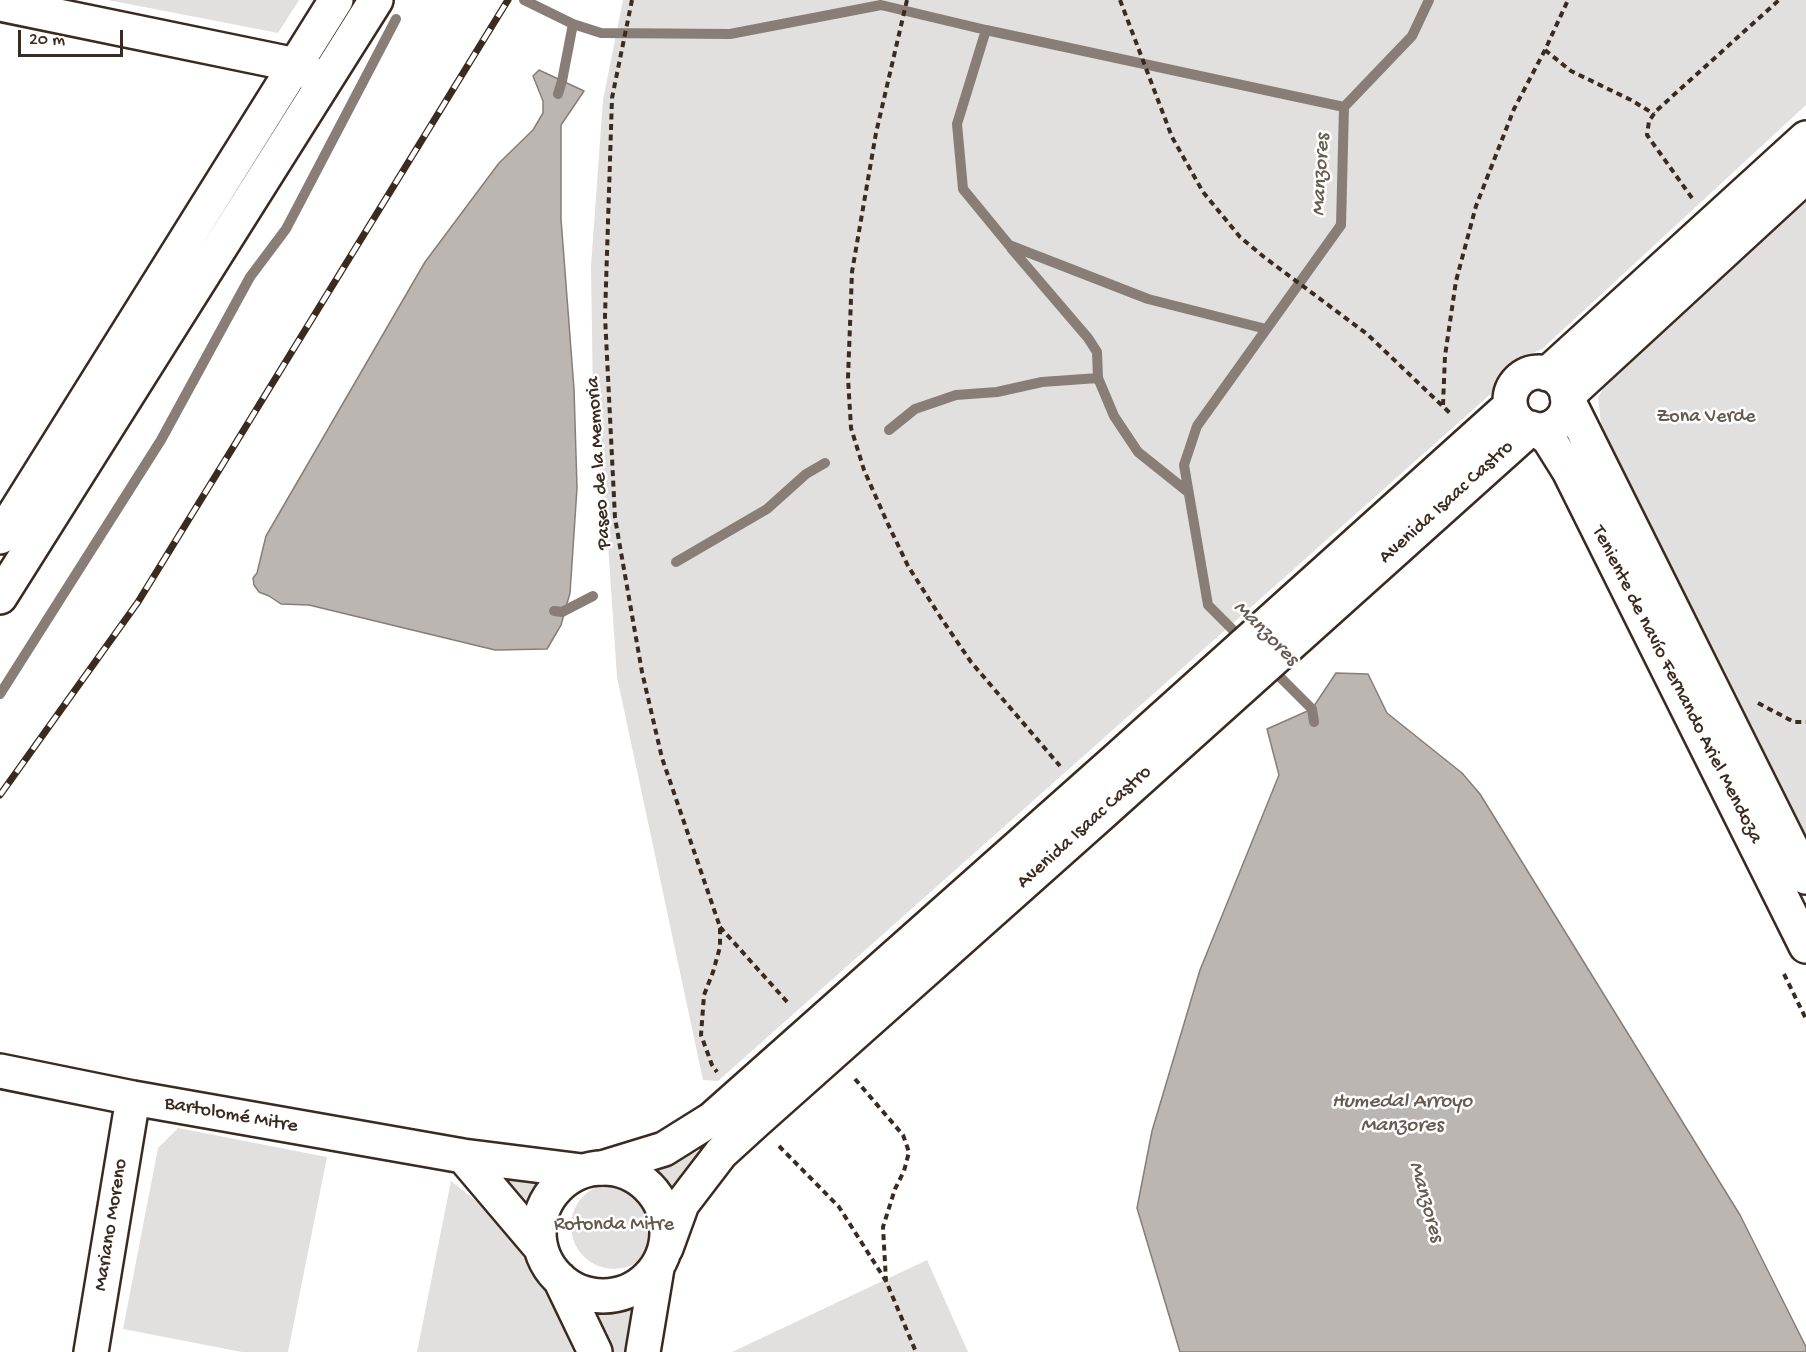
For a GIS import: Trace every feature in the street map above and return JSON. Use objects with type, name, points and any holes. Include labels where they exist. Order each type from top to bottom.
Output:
[{"type":"main road","points":[[0,537],[336,0]]},
{"type":"main road","points":[[0,597],[9,562],[326,82],[376,0]]},
{"type":"main road","points":[[0,4],[296,65],[326,82]]},
{"type":"main road","points":[[1560,390],[1711,225],[1806,138]]},
{"type":"main road","points":[[1560,390],[1806,176]]},
{"type":"main road","points":[[1536,372],[1560,390],[1566,410],[1556,425],[1547,429],[1526,421],[1510,398],[1519,380],[1527,374],[1536,372]]},
{"type":"main road","name":"Teniente de navío Fernando Ariel Mendoza","points":[[1560,390],[1806,877]]},
{"type":"main road","name":"Avenida Isaac Castro","points":[[1306,609],[1476,437],[1526,421]]},
{"type":"main road","name":"Avenida Isaac Castro","points":[[592,1170],[664,1149],[712,1119],[746,1110],[1306,609],[1526,421]]},
{"type":"main road","name":"Teniente de navío Fernando Ariel Mendoza","points":[[1526,421],[1549,439],[1569,471],[1806,946]]},
{"type":"main road","name":"Avenida Isaac Castro","points":[[662,1258],[682,1204],[722,1153],[746,1110],[1082,791],[1124,773]]},
{"type":"main road","name":"Bartolomé Mitre","points":[[0,1071],[133,1098],[463,1156],[592,1170]]},
{"type":"main road","name":"Mariano Moreno","points":[[91,1352],[133,1098]]},
{"type":"main road","points":[[463,1156],[541,1248],[548,1264],[560,1279],[595,1352]]},
{"type":"main road","points":[[541,1248],[539,1229],[542,1211],[551,1194],[564,1181],[592,1170],[623,1171],[639,1178],[652,1190],[662,1205],[668,1226],[643,1352]]},
{"type":"main road","points":[[560,1279],[578,1291],[600,1296],[622,1293],[642,1284],[662,1258]]},
{"type":"path","name":"Paseo de la Memoria","points":[[632,0],[612,98],[605,316],[615,518],[642,672],[662,758],[720,927],[720,948],[714,972],[704,995],[701,1035],[711,1065],[746,1110]]},
{"type":"path","points":[[907,0],[876,133],[852,272],[848,378],[851,428],[864,470],[887,522],[908,566],[941,618],[971,662],[1082,791]]},
{"type":"path","points":[[1443,405],[1445,356],[1456,281],[1476,206],[1514,110],[1568,0]]},
{"type":"path","points":[[1711,225],[1647,135],[1649,121],[1779,0]]},
{"type":"path","points":[[1120,2],[1172,137],[1203,192],[1240,237],[1367,334],[1476,437]]},
{"type":"path","points":[[1545,50],[1571,71],[1631,100],[1654,114]]},
{"type":"path","points":[[746,1110],[838,1207],[886,1281],[916,1352]]},
{"type":"path","points":[[884,1112],[903,1135],[909,1152],[883,1227],[886,1281]]},
{"type":"green space","points":[[108,0],[299,0],[278,33]]},
{"type":"green space","points":[[623,0],[1806,0],[1806,105],[1542,349],[1509,363],[1499,376],[1494,391],[718,1081],[703,1080],[617,677],[607,530],[593,401],[591,266],[603,100]]},
{"type":"green space","name":"Zona Verde","points":[[1806,188],[1806,838],[1602,432],[1598,398],[1614,367]]},
{"type":"green space","points":[[178,1128],[327,1157],[288,1352],[242,1352],[123,1329],[158,1148]]},
{"type":"green space","points":[[705,1148],[673,1193],[654,1171]]},
{"type":"green space","points":[[496,1179],[542,1183],[530,1210]]},
{"type":"green space","points":[[451,1181],[481,1205],[497,1222],[545,1286],[573,1352],[417,1352]]},
{"type":"green space","name":"Rotonda Mitre","points":[[606,1183],[622,1183],[645,1195],[654,1209],[657,1226],[654,1243],[645,1257],[622,1269],[606,1269],[590,1262],[578,1250],[571,1234],[571,1218],[578,1202],[590,1190]]},
{"type":"green space","points":[[927,1260],[968,1352],[732,1352]]},
{"type":"green space","points":[[645,1300],[627,1352],[607,1352],[587,1302],[615,1311]]},
{"type":"water","points":[[539,70],[584,91],[561,125],[561,219],[574,389],[577,488],[570,593],[561,625],[547,649],[495,650],[309,605],[281,604],[259,592],[254,585],[253,578],[257,573],[266,536],[425,262],[499,163],[533,130],[543,113],[543,101],[533,76]]},
{"type":"water","name":"Humedal Arroyo Manzores","points":[[1336,673],[1368,674],[1387,713],[1462,773],[1480,794],[1740,1215],[1806,1347],[1806,1352],[1180,1352],[1137,1208],[1152,1131],[1200,970],[1279,775],[1267,729],[1312,709]]},
{"type":"waterway","points":[[524,0],[573,24],[601,33],[730,34],[881,5],[986,30],[957,124],[963,189],[1009,245],[1148,299],[1266,329]]},
{"type":"waterway","name":"Manzores","points":[[1243,640],[1208,605],[1184,465],[1197,426],[1341,225],[1344,107],[1412,36],[1429,0]]},
{"type":"waterway","points":[[0,694],[161,440],[250,277],[286,229],[396,19]]},
{"type":"waterway","points":[[558,94],[573,24]]},
{"type":"waterway","points":[[986,30],[1344,107]]},
{"type":"waterway","points":[[1011,248],[1088,338],[1097,352],[1098,378]]},
{"type":"waterway","points":[[889,430],[915,409],[956,395],[997,392],[1042,382],[1098,378],[1114,416],[1138,452],[1188,492]]},
{"type":"waterway","points":[[676,562],[767,509],[806,474],[825,463]]},
{"type":"waterway","points":[[554,611],[562,612],[593,596]]},
{"type":"waterway","name":"Manzores","points":[[1269,666],[1312,709],[1314,722]]},
{"type":"railway","points":[[0,795],[138,602],[508,0]]}]
